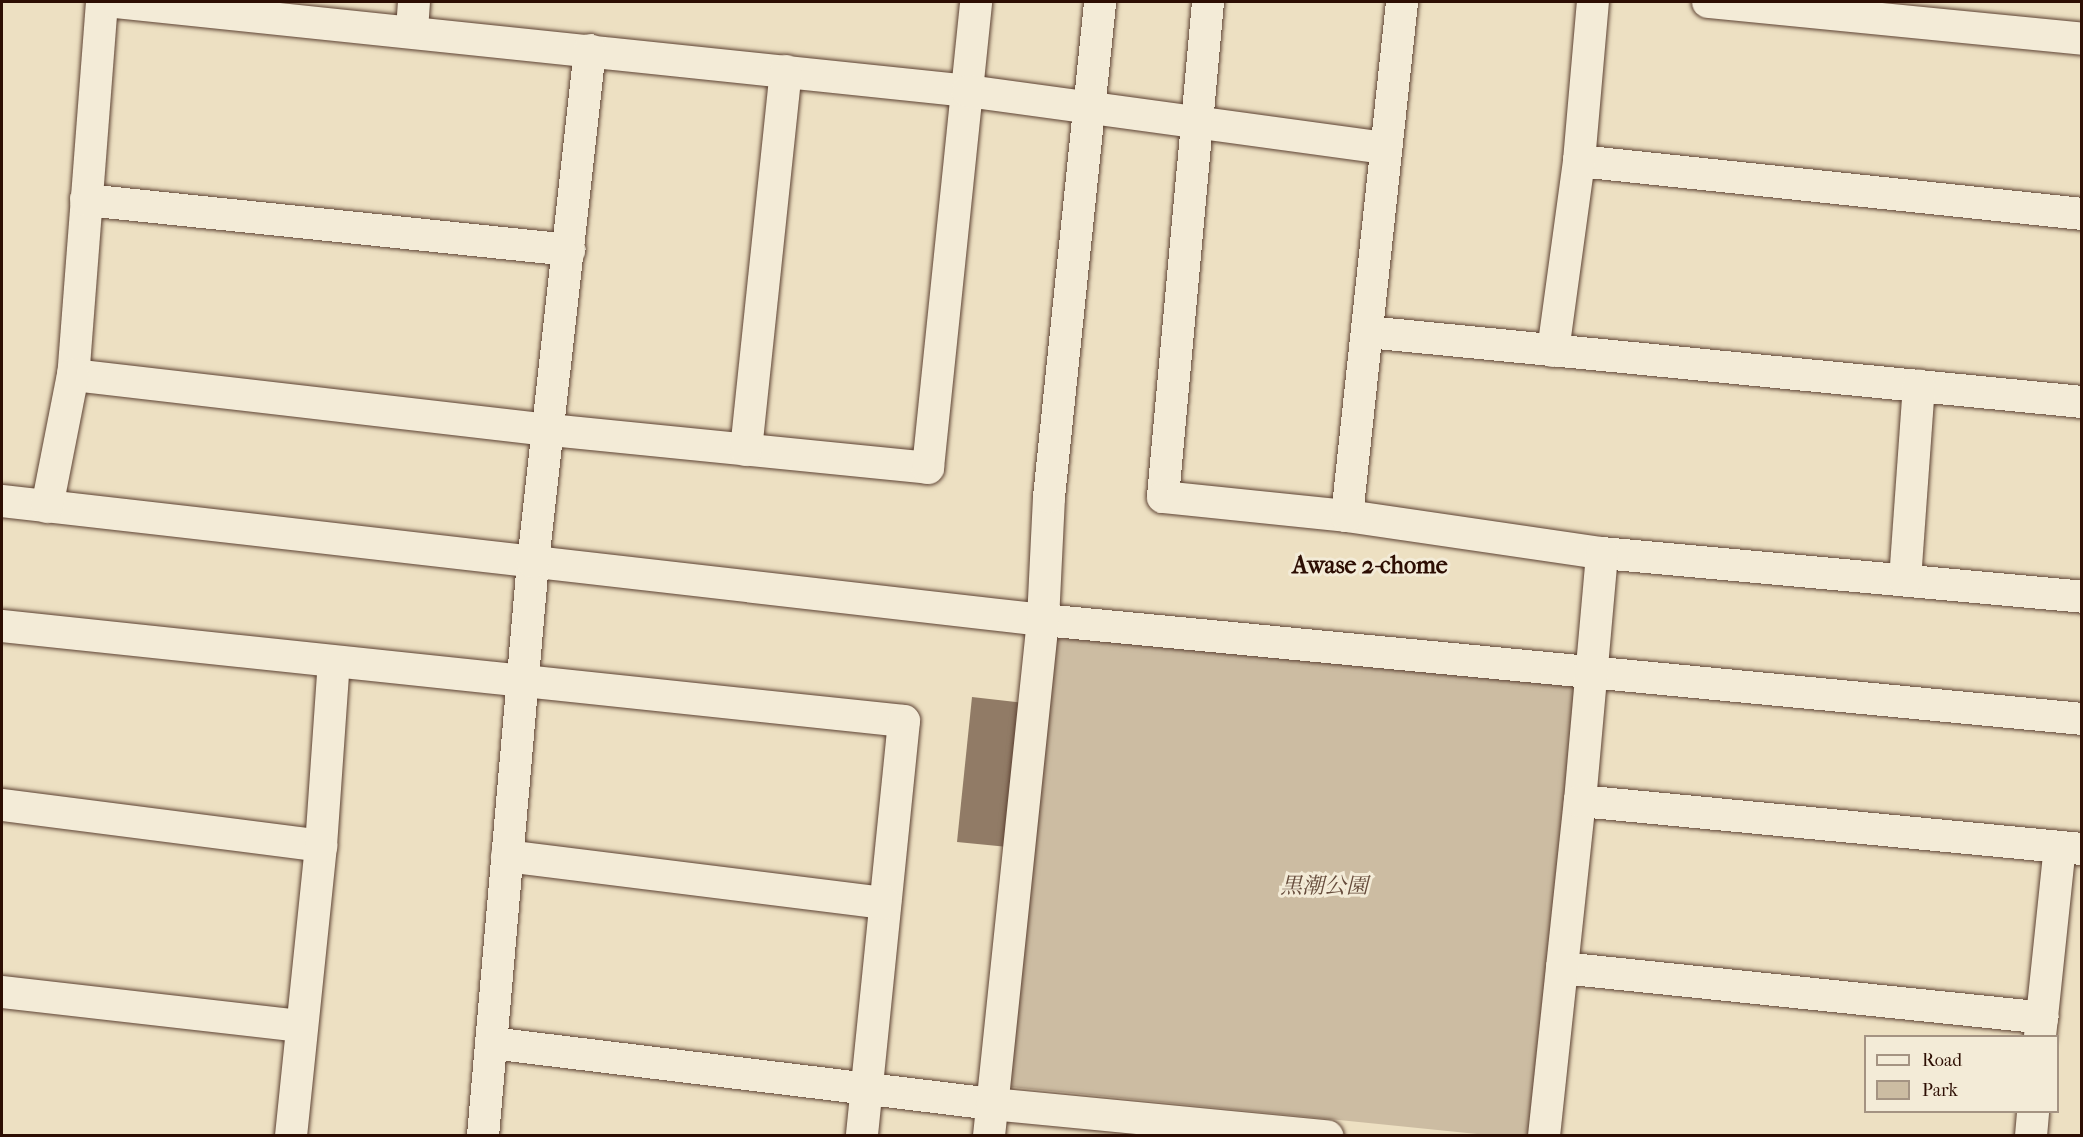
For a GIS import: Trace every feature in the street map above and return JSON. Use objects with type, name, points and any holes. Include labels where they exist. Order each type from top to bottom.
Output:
[{"type":"street","points":[[46,507],[73,375],[102,2]]},
{"type":"street","points":[[116,2],[413,16],[590,50],[968,91],[1386,148]]},
{"type":"street","points":[[73,375],[550,430],[928,468],[976,2]]},
{"type":"street","points":[[989,1136],[1043,620],[1049,497],[1091,107],[1100,2]]},
{"type":"street","points":[[1208,2],[1163,497],[1347,516],[1602,553],[2082,597]]},
{"type":"street","points":[[1347,516],[1402,2]]},
{"type":"street","points":[[1553,351],[1579,161],[1593,2]]},
{"type":"street","points":[[1707,2],[2082,39]]},
{"type":"street","points":[[483,1136],[533,562],[550,430],[590,50]]},
{"type":"street","points":[[746,450],[786,71]]},
{"type":"street","points":[[1579,161],[2082,213]]},
{"type":"street","points":[[86,200],[569,250]]},
{"type":"street","points":[[1366,332],[2082,402]]},
{"type":"street","points":[[1905,580],[1919,386]]},
{"type":"street","points":[[2,501],[1043,620],[1590,674],[2082,719]]},
{"type":"street","points":[[1544,1136],[1580,801],[1602,553]]},
{"type":"street","points":[[2,626],[904,721],[862,1136]]},
{"type":"street","points":[[291,1136],[321,846],[334,662]]},
{"type":"street","points":[[1562,968],[2041,1028],[2071,848],[1580,801]]},
{"type":"street","points":[[2,805],[321,846]]},
{"type":"street","points":[[507,856],[885,903]]},
{"type":"street","points":[[2,992],[301,1026]]},
{"type":"street","points":[[491,1043],[867,1086],[992,1104],[1327,1136]]},
{"type":"street","points":[[2031,1136],[2033,1113]]},
{"type":"green space","name":"黒潮公園","points":[[1048,628],[1580,682],[1534,1135],[1487,1135],[1002,1086]]},
{"type":"building","points":[[972,697],[1024,703],[1008,847],[957,842]]},
{"type":"district","name":"Awase 2-chome","points":[[1370,566]]}]
